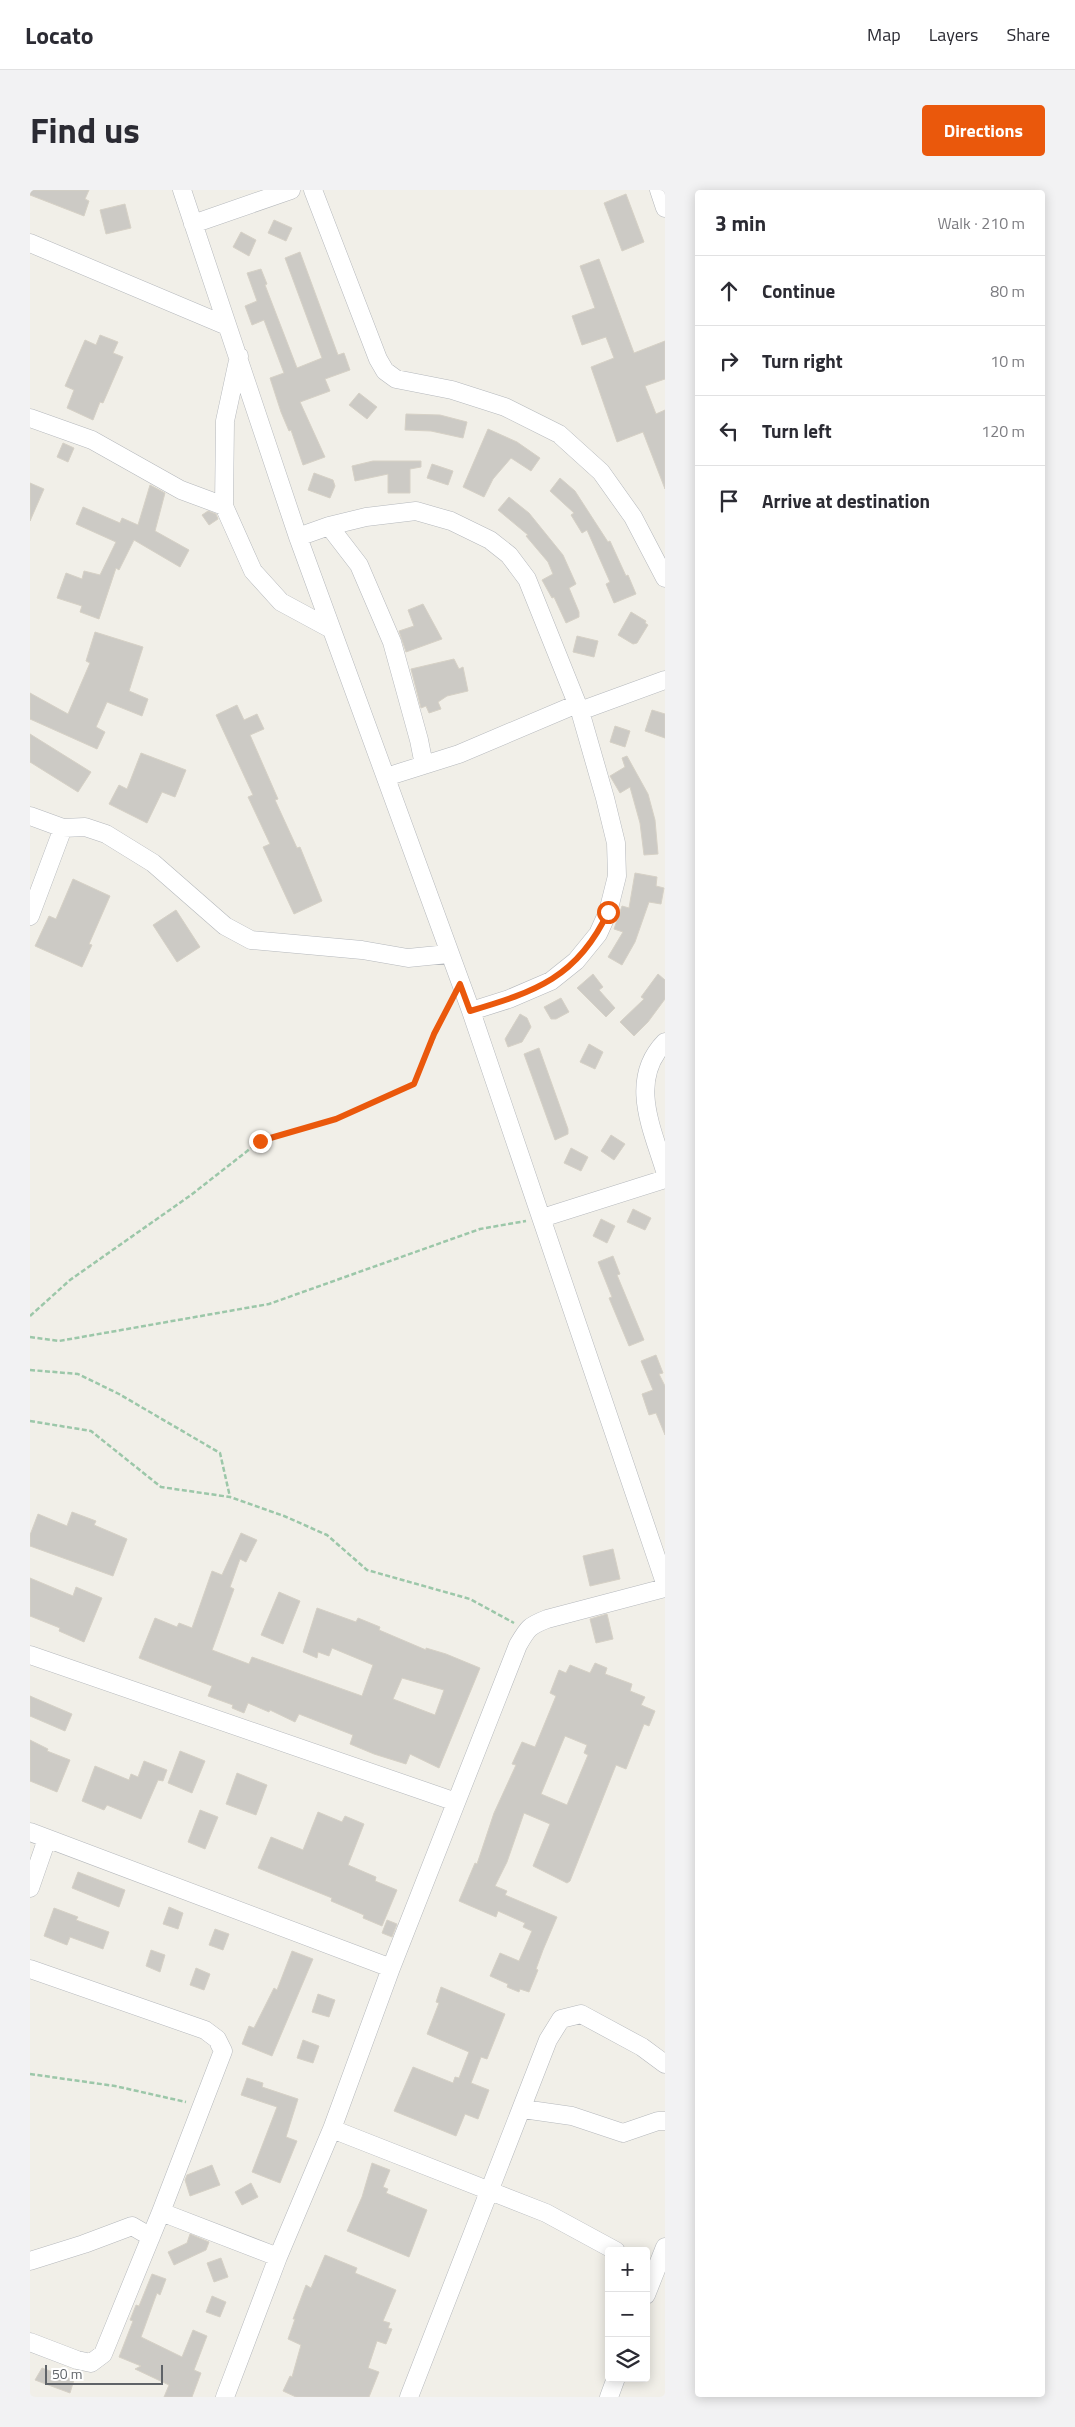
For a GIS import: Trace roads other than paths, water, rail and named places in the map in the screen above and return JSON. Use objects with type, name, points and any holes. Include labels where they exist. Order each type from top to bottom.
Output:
[{"type":"street","points":[[182,190],[227,326],[239,355],[298,537],[470,1011],[665,1583]]},
{"type":"street","points":[[193,224],[291,190]]},
{"type":"street","points":[[313,190],[378,359],[385,371],[396,379],[452,390],[505,408],[559,434],[601,472],[633,517],[665,575]]},
{"type":"street","points":[[659,190],[665,208]]},
{"type":"street","points":[[30,243],[227,326]]},
{"type":"street","points":[[239,355],[225,421],[224,506],[253,572],[281,602],[331,629]]},
{"type":"street","points":[[30,418],[92,440],[181,490],[224,506]]},
{"type":"street","points":[[298,537],[329,526],[366,517],[416,511],[451,521],[490,540],[509,555],[527,579],[578,707],[616,843],[617,876],[608,912],[598,934],[576,961],[551,981],[509,999],[470,1011]]},
{"type":"street","points":[[329,526],[359,565],[392,642],[424,765]]},
{"type":"street","points":[[386,776],[424,765],[500,738],[578,707],[665,680]]},
{"type":"street","points":[[30,816],[62,828],[85,827],[106,834],[153,862],[224,926],[251,940],[362,950],[408,958],[448,954]]},
{"type":"street","points":[[30,916],[62,828]]},
{"type":"street","points":[[665,1042],[646,1071],[645,1102],[665,1171]]},
{"type":"street","points":[[542,1218],[665,1179]]},
{"type":"street","points":[[225,2397],[278,2257],[332,2130],[391,1968],[456,1802],[518,1645],[526,1630],[529,1626],[547,1619],[665,1588]]},
{"type":"street","points":[[30,1655],[456,1802]]},
{"type":"street","points":[[30,1832],[391,1968]]},
{"type":"street","points":[[30,1888],[47,1839]]},
{"type":"street","points":[[30,1969],[204,2030],[217,2039],[222,2051],[161,2212],[103,2354],[91,2362],[84,2361],[30,2342]]},
{"type":"street","points":[[409,2397],[548,2040],[561,2019],[582,2014],[642,2047],[665,2064]]},
{"type":"street","points":[[522,2109],[572,2116],[623,2133],[658,2121],[665,2121]]},
{"type":"street","points":[[332,2130],[546,2213],[609,2247]]},
{"type":"street","points":[[161,2212],[278,2257]]},
{"type":"street","points":[[30,2261],[132,2226],[150,2237]]},
{"type":"street","points":[[647,2292],[665,2247]]},
{"type":"street","points":[[609,2397],[615,2382]]}]
